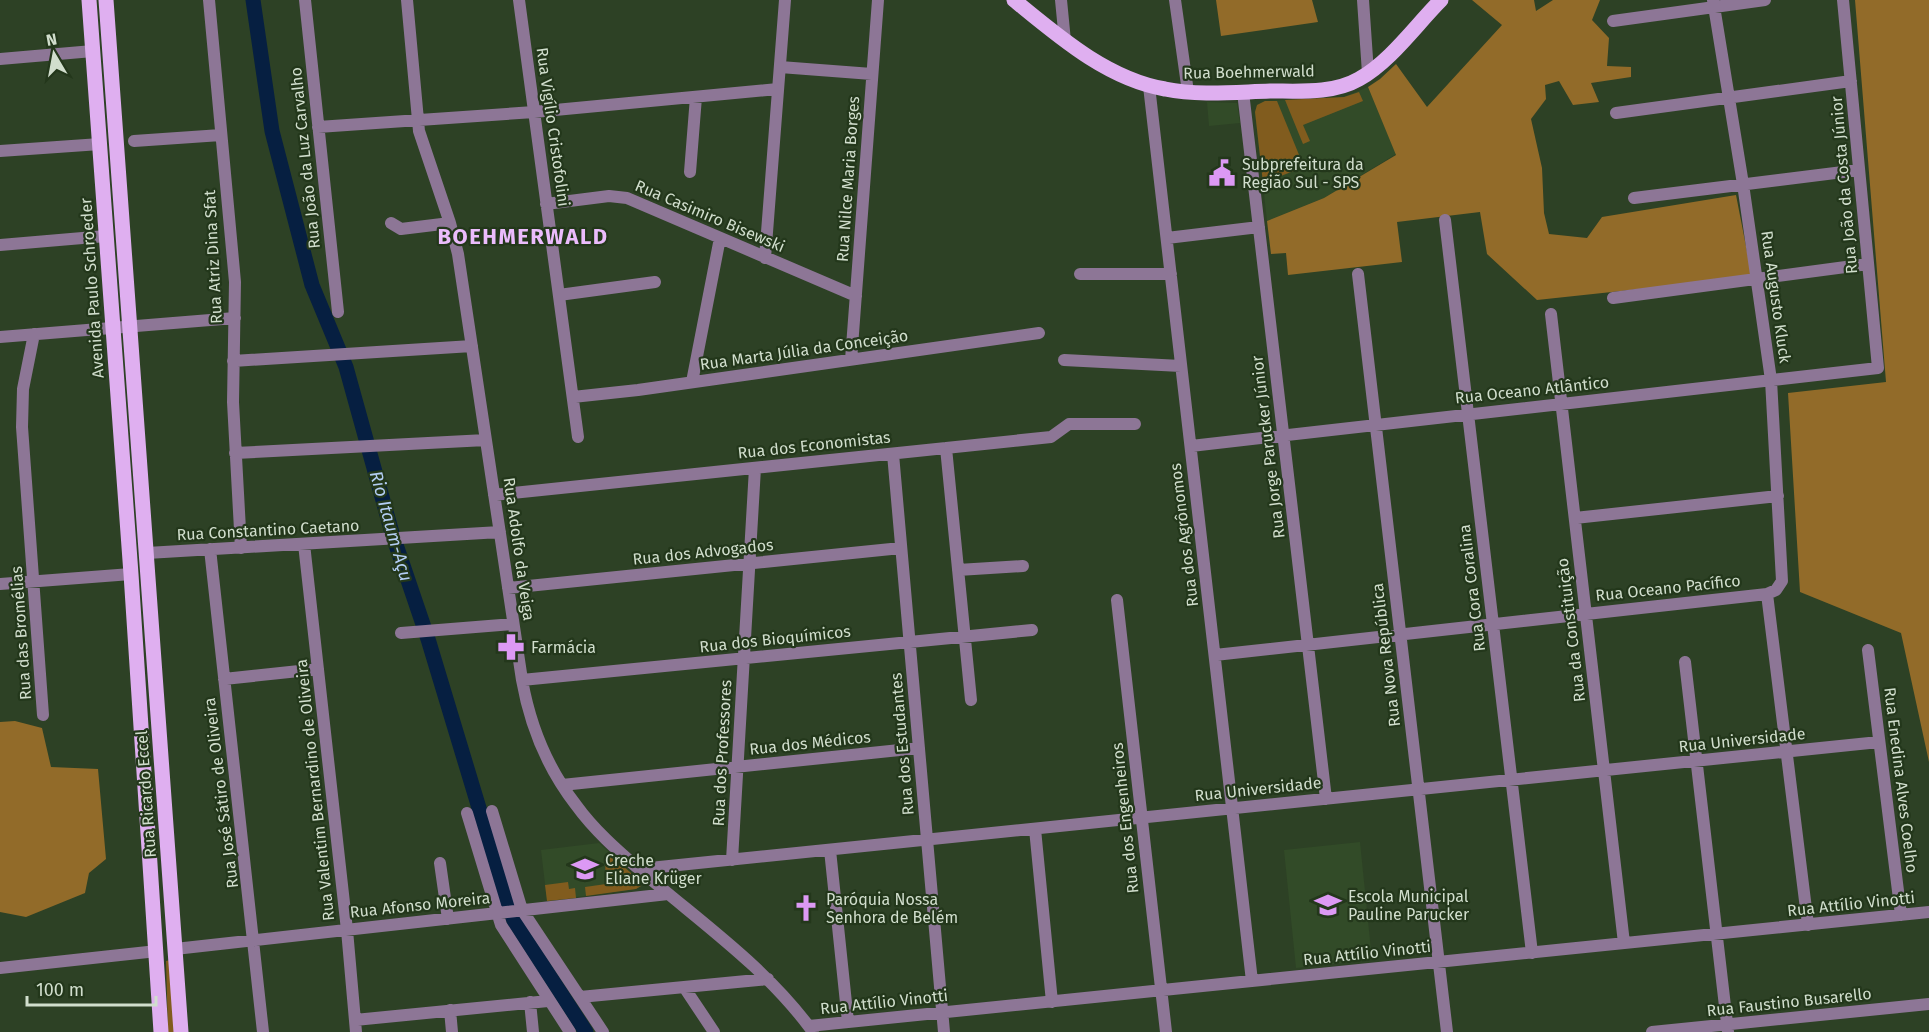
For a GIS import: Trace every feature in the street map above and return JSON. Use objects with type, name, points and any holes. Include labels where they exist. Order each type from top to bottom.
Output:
[{"type":"main road","name":"Avenida Paulo Schroeder","points":[[89,0],[131,574]]},
{"type":"main road","points":[[106,0],[147,553]]},
{"type":"main road","name":"Rua Boehmerwald","points":[[1014,0],[1065,40],[1102,65],[1149,86],[1188,92],[1243,92],[1332,88],[1346,85],[1368,73],[1383,60],[1441,0]]},
{"type":"main road","name":"Rua Ricardo Eccel","points":[[147,553],[181,1032]]},
{"type":"main road","name":"Rua Ricardo Eccel","points":[[131,574],[161,1032]]},
{"type":"main road","points":[[157,956],[175,949]]},
{"type":"street","name":"Rua Atriz Dina Sfat","points":[[209,0],[234,282],[235,453],[241,548]]},
{"type":"street","name":"Rua João da Luz Carvalho","points":[[305,0],[338,312]]},
{"type":"street","name":"Rua Adolfo da Veiga","points":[[407,0],[416,119],[422,145],[450,223],[462,275],[513,624],[522,680],[535,731],[562,785],[585,817],[640,870],[768,979],[811,1029]]},
{"type":"street","name":"Rua Vigílio Cristofolini","points":[[519,0],[578,437]]},
{"type":"street","points":[[765,258],[785,0]]},
{"type":"street","name":"Rua Nilce Maria Borges","points":[[851,360],[878,0]]},
{"type":"street","points":[[1061,0],[1065,40]]},
{"type":"street","points":[[1175,0],[1188,92]]},
{"type":"street","points":[[1363,0],[1368,73]]},
{"type":"street","points":[[1613,21],[1714,4],[1766,0]]},
{"type":"street","name":"Rua João da Costa Júnior","points":[[1843,0],[1878,368]]},
{"type":"street","name":"Rua Augusto Kluck","points":[[1714,4],[1771,380],[1782,581],[1776,590],[1767,594]]},
{"type":"street","points":[[0,59],[93,51]]},
{"type":"street","points":[[780,67],[872,74]]},
{"type":"street","points":[[1616,113],[1851,81]]},
{"type":"street","name":"Rua dos Agrônomos","points":[[1149,86],[1252,981]]},
{"type":"street","points":[[318,127],[534,112],[778,89]]},
{"type":"street","name":"Rua Jorge Parucker Júnior","points":[[1243,92],[1326,799]]},
{"type":"street","points":[[690,172],[696,97]]},
{"type":"street","points":[[134,141],[221,135]]},
{"type":"street","points":[[0,151],[100,144]]},
{"type":"street","points":[[1634,198],[1859,170]]},
{"type":"street","name":"Rua Casimiro Bisewski","points":[[546,204],[621,196],[856,296]]},
{"type":"street","name":"Rua Cora Coralina","points":[[1445,220],[1532,953]]},
{"type":"street","points":[[391,223],[401,229],[450,223]]},
{"type":"street","points":[[1167,238],[1259,227]]},
{"type":"street","points":[[0,245],[106,236]]},
{"type":"street","points":[[692,382],[720,238]]},
{"type":"street","points":[[1612,298],[1868,264]]},
{"type":"street","points":[[1080,274],[1171,274]]},
{"type":"street","name":"Rua Nova República","points":[[1358,274],[1448,1032]]},
{"type":"street","points":[[559,295],[655,282]]},
{"type":"street","name":"Rua da Constituição","points":[[1551,314],[1624,943]]},
{"type":"street","points":[[0,337],[235,318]]},
{"type":"street","name":"Rua Marta Júlia da Conceição","points":[[573,397],[1039,333]]},
{"type":"street","name":"Rua das Bromélias","points":[[34,334],[23,389],[22,409],[43,715]]},
{"type":"street","points":[[233,361],[472,346]]},
{"type":"street","points":[[1064,360],[1181,366]]},
{"type":"street","name":"Rua Oceano Atlântico","points":[[1191,446],[1878,368]]},
{"type":"street","name":"Rua dos Economistas","points":[[494,495],[1051,437],[1069,424],[1135,424]]},
{"type":"street","points":[[235,453],[486,440]]},
{"type":"street","points":[[946,448],[971,699]]},
{"type":"street","name":"Rua dos Estudantes","points":[[893,454],[944,1032]]},
{"type":"street","name":"Rua dos Professores","points":[[732,860],[755,468]]},
{"type":"street","points":[[1575,518],[1778,496]]},
{"type":"street","name":"Rua Constantino Caetano","points":[[147,553],[500,532]]},
{"type":"street","name":"Rua Valentim Bernardino de Oliveira","points":[[304,544],[356,1026]]},
{"type":"street","name":"Rua dos Advogados","points":[[508,588],[901,548]]},
{"type":"street","name":"Rua José Sátiro de Oliveira","points":[[210,549],[263,1032]]},
{"type":"street","points":[[958,570],[1023,566]]},
{"type":"street","points":[[0,584],[131,574]]},
{"type":"street","points":[[1767,594],[1808,925]]},
{"type":"street","name":"Rua Oceano Pacífico","points":[[1215,655],[1767,594]]},
{"type":"street","name":"Rua dos Engenheiros","points":[[1117,600],[1166,1032]]},
{"type":"street","points":[[401,633],[513,624]]},
{"type":"street","name":"Rua dos Bioquímicos","points":[[522,680],[1032,630]]},
{"type":"street","name":"Rua Enedina Alves Coelho","points":[[1868,650],[1901,915]]},
{"type":"street","points":[[1685,662],[1728,1028]]},
{"type":"street","points":[[224,679],[318,669]]},
{"type":"street","name":"Rua Universidade","points":[[640,870],[1880,742]]},
{"type":"street","name":"Rua dos Médicos","points":[[562,785],[919,748]]},
{"type":"street","points":[[492,811],[510,912],[508,939],[570,1032]]},
{"type":"street","points":[[466,813],[510,912],[580,997],[603,1032]]},
{"type":"street","points":[[1035,829],[1052,1002]]},
{"type":"street","points":[[830,850],[848,1022]]},
{"type":"street","points":[[440,862],[448,919]]},
{"type":"street","name":"Rua Afonso Moreira","points":[[175,949],[668,894]]},
{"type":"street","name":"Rua Attílio Vinotti","points":[[811,1029],[848,1022],[1929,912]]},
{"type":"street","points":[[0,968],[157,956]]},
{"type":"street","points":[[580,997],[768,979]]},
{"type":"street","points":[[684,987],[714,1032]]},
{"type":"street","points":[[356,1026],[450,1010],[548,1001]]},
{"type":"street","points":[[530,1002],[532,1032]]},
{"type":"street","name":"Rua Faustino Busarello","points":[[1652,1032],[1728,1028],[1929,1004]]},
{"type":"street","points":[[450,1010],[452,1032]]},
{"type":"shaded area","points":[[1216,0],[1312,0],[1318,22],[1221,36]]},
{"type":"shaded area","points":[[1472,0],[1534,0],[1536,11],[1553,0],[1600,0],[1592,20],[1609,38],[1607,66],[1631,67],[1631,77],[1591,83],[1599,102],[1573,105],[1559,81],[1545,85],[1546,99],[1531,119],[1542,168],[1544,213],[1549,234],[1587,238],[1602,217],[1736,195],[1752,277],[1537,300],[1487,254],[1480,212],[1397,222],[1402,262],[1288,275],[1286,253],[1271,254],[1267,221],[1324,198],[1396,155],[1368,87],[1396,64],[1427,107],[1502,25]]},
{"type":"shaded area","points":[[1855,0],[1929,0],[1929,762],[1901,633],[1800,592],[1788,393],[1886,382]]},
{"type":"shaded area","points":[[1368,87],[1396,154],[1324,198],[1267,221],[1255,112],[1257,105],[1265,101],[1344,97]]},
{"type":"shaded area","points":[[1359,92],[1363,101],[1303,125],[1310,141],[1303,144],[1285,100],[1344,97]]},
{"type":"shaded area","points":[[1265,101],[1277,101],[1304,167],[1263,183],[1255,112],[1257,105]]},
{"type":"shaded area","points":[[1207,102],[1237,103],[1240,123],[1209,126]]},
{"type":"shaded area","points":[[15,721],[42,728],[51,767],[98,769],[106,859],[89,873],[85,893],[26,917],[0,912],[0,722]]},
{"type":"shaded area","name":"Escola Municipal Pauline Parucker","points":[[1360,842],[1372,960],[1296,968],[1284,850]]},
{"type":"shaded area","name":"Creche Eliane Krüger","points":[[599,843],[640,881],[641,886],[636,889],[547,901],[541,850]]},
{"type":"shaded area","points":[[613,857],[640,881],[641,886],[636,889],[586,896],[585,887],[606,884],[605,858]]},
{"type":"shaded area","points":[[568,882],[569,889],[575,888],[576,898],[547,901],[545,885]]},
{"type":"shaded area","points":[[170,960],[174,1032],[168,1032],[166,961]]},
{"type":"waterway","name":"Rio Itaum-Açu","points":[[253,0],[272,131],[312,285],[346,367],[392,533],[428,639],[508,904],[514,921],[586,1032]]},
{"type":"place","name":"Subprefeitura da Região Sul - SPS","points":[[1222,173]]},
{"type":"place","name":"Farmácia","points":[[511,647]]},
{"type":"place","name":"Creche Eliane Krüger","points":[[585,869]]},
{"type":"place","name":"Escola Municipal Pauline Parucker","points":[[1328,905]]},
{"type":"place","name":"Paróquia Nossa Senhora de Belém","points":[[806,908]]},
{"type":"district","name":"BOEHMERWALD","points":[[523,236]]}]
